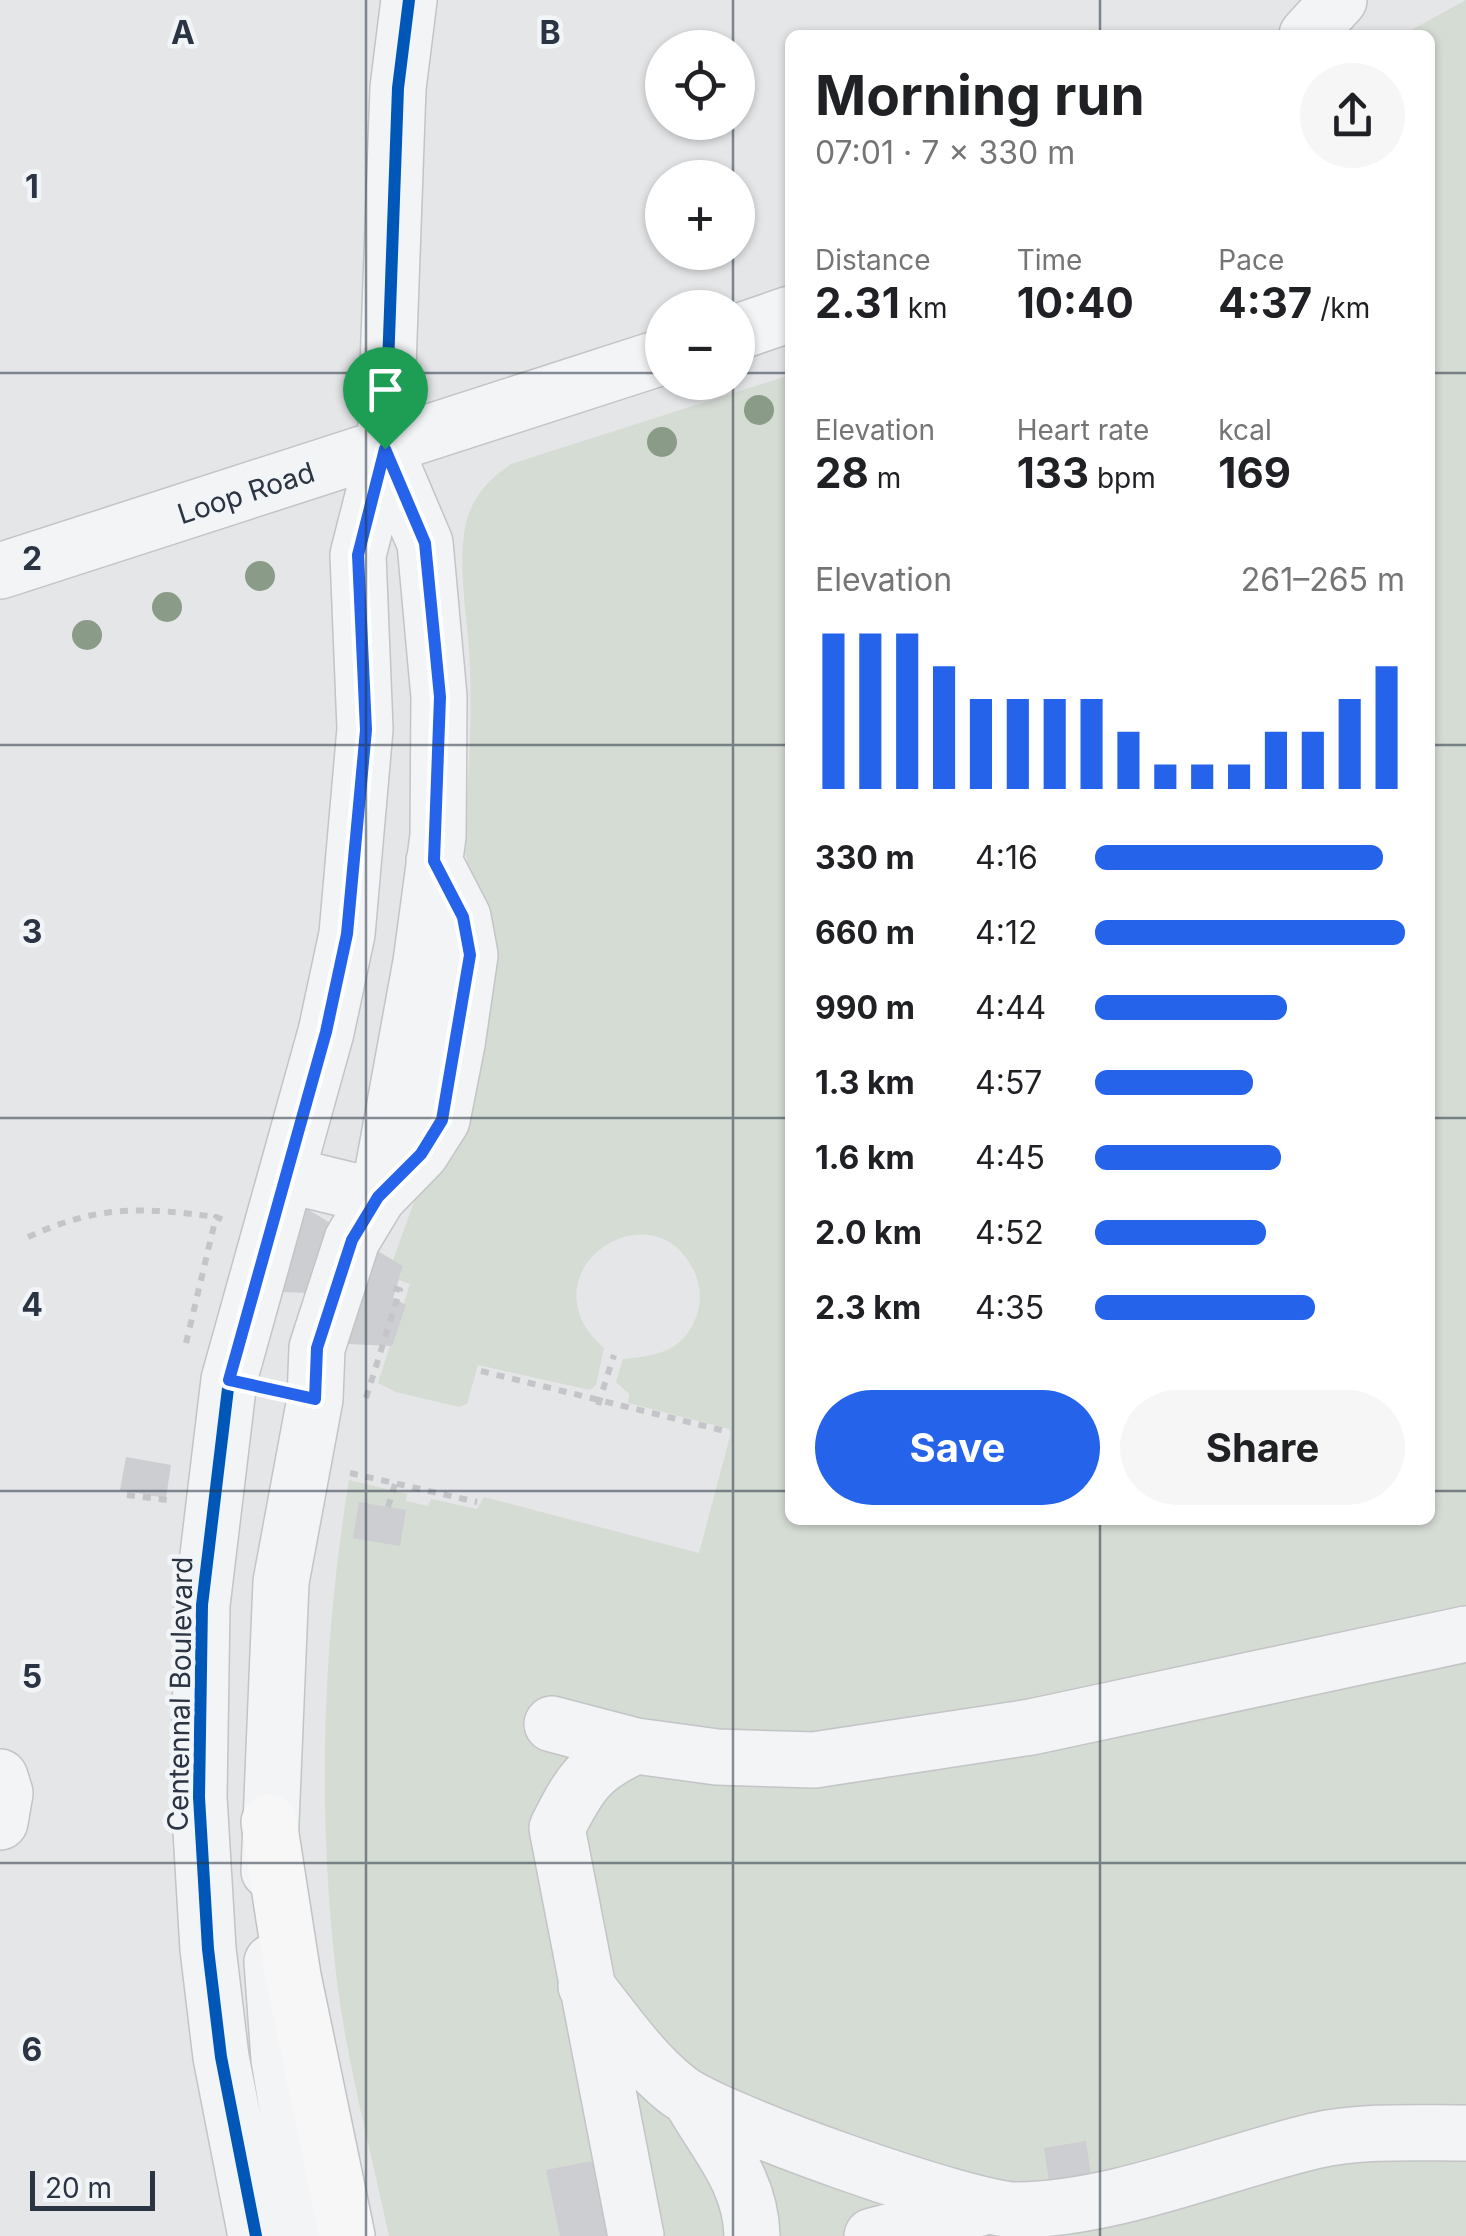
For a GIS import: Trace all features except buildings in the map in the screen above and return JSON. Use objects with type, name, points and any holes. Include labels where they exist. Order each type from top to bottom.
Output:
[{"type":"main road","points":[[268,1822],[293,1976],[346,2236]]},
{"type":"street","points":[[308,2236],[279,2059],[268,1909],[268,1822],[281,1582],[315,1399],[348,1358],[382,1247],[378,1197],[434,861],[440,697],[425,543],[385,449],[398,88],[409,0]]},
{"type":"street","points":[[1312,30],[1339,0]]},
{"type":"street","points":[[755,326],[785,316]]},
{"type":"street","name":"Loop Road","points":[[0,570],[645,363]]},
{"type":"street","name":"Centennal Boulevard","points":[[256,2236],[221,2057],[208,1948],[199,1797],[202,1605],[229,1380],[326,1032],[350,916],[366,730],[358,555],[385,449]]},
{"type":"street","points":[[287,1175],[378,1197]]},
{"type":"street","points":[[229,1380],[315,1399]]},
{"type":"street","points":[[552,1724],[636,1746],[717,1758],[814,1760],[1032,1727],[1466,1634]]},
{"type":"street","points":[[636,1746],[600,1761],[576,1789],[557,1828],[636,2236]]},
{"type":"street","points":[[0,1776],[5,1793],[0,1822]]},
{"type":"street","points":[[586,1986],[677,2091],[742,2124],[990,2205],[1016,2210],[1077,2202],[1206,2173],[1318,2140],[1466,2133]]},
{"type":"street","points":[[689,2097],[738,2172],[752,2215],[752,2236]]},
{"type":"street","points":[[872,2236],[990,2205]]},
{"type":"path","points":[[28,1237],[72,1217],[104,1211],[216,1217]]},
{"type":"path","points":[[599,1402],[614,1354]]},
{"type":"path","points":[[481,1371],[724,1431]]},
{"type":"path","points":[[344,1471],[476,1502]]},
{"type":"path","points":[[388,1507],[395,1484]]},
{"type":"shaded area","points":[[1466,0],[1466,1615],[919,1729],[723,1738],[541,1707],[522,1728],[592,1750],[554,1784],[623,2236],[389,2236],[342,2014],[327,1856],[328,1667],[349,1480],[407,1494],[406,1501],[428,1506],[431,1499],[477,1509],[484,1497],[699,1553],[730,1436],[730,1429],[628,1403],[629,1394],[616,1382],[623,1359],[673,1347],[688,1332],[698,1309],[700,1296],[693,1269],[673,1245],[649,1235],[624,1237],[601,1249],[584,1268],[576,1292],[582,1320],[604,1348],[596,1385],[590,1390],[478,1365],[467,1404],[459,1407],[396,1392],[378,1383],[410,1284],[399,1280],[403,1266],[393,1260],[414,1202],[441,1170],[469,872],[464,845],[470,691],[462,558],[466,523],[473,505],[489,482],[511,464],[712,400],[755,400],[755,386],[785,377],[785,1525],[1435,1525],[1435,30],[1411,30]]},
{"type":"shaded area","points":[[1466,1656],[1466,2123],[1045,2196],[760,2123],[624,2016],[574,1907],[591,1786],[609,1773]]},
{"type":"shaded area","points":[[602,2033],[959,2209],[844,2236],[650,2236]]},
{"type":"shaded area","points":[[1466,2146],[1466,2236],[932,2236],[1286,2164]]},
{"type":"cycle path","points":[[256,2236],[221,2057],[208,1949],[199,1797],[202,1605],[229,1380],[326,1032],[347,934],[365,729],[358,555],[385,449],[398,88],[409,0]]},
{"type":"route","points":[[385,449],[425,543],[440,697],[438,836],[434,861],[463,917],[470,955],[442,1120],[421,1154],[378,1197],[352,1240],[317,1348],[315,1399],[229,1380],[326,1032],[347,934],[359,842],[366,730],[358,555],[385,449]]}]
